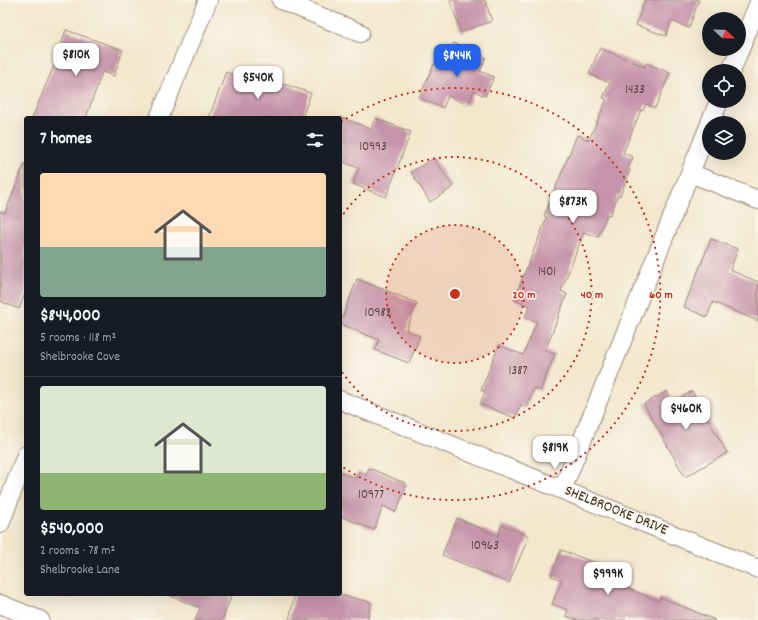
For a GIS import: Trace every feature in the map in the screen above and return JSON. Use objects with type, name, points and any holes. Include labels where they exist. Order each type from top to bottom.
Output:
[{"type":"street","points":[[160,116],[208,0]]},
{"type":"street","points":[[281,0],[360,33]]},
{"type":"street","points":[[734,64],[758,5]]},
{"type":"street","points":[[562,490],[702,143]]},
{"type":"street","points":[[690,173],[758,200]]},
{"type":"street","name":"SHELBROOKE DRIVE","points":[[342,401],[758,569]]},
{"type":"street","points":[[0,524],[24,460]]},
{"type":"street","points":[[0,604],[40,620]]},
{"type":"building","points":[[450,0],[485,0],[492,21],[461,32]]},
{"type":"building","points":[[645,0],[699,0],[689,28],[671,21],[666,36],[636,25]]},
{"type":"building","points":[[66,30],[123,50],[114,76],[102,72],[87,116],[33,116],[53,68]]},
{"type":"building","points":[[454,43],[486,57],[480,71],[494,77],[485,96],[474,91],[468,105],[448,96],[443,108],[419,98],[434,64],[440,66],[444,55],[448,57]]},
{"type":"building","points":[[600,48],[645,67],[646,63],[670,73],[655,108],[646,104],[643,111],[641,110],[623,153],[633,157],[628,169],[630,170],[620,196],[618,195],[610,215],[607,214],[598,237],[584,232],[561,291],[567,294],[545,351],[555,354],[540,391],[534,388],[526,408],[521,405],[515,418],[480,404],[485,392],[481,390],[499,345],[523,355],[537,322],[525,317],[530,306],[514,300],[547,217],[544,216],[577,135],[589,140],[607,99],[603,98],[610,83],[589,74]]},
{"type":"building","points":[[226,72],[269,87],[271,80],[311,93],[303,116],[210,116]]},
{"type":"building","points":[[342,118],[371,129],[375,118],[411,132],[386,197],[353,184],[359,168],[342,162]]},
{"type":"building","points":[[434,158],[453,187],[430,202],[411,172]]},
{"type":"building","points":[[24,166],[24,296],[19,309],[0,301],[0,211],[5,213]]},
{"type":"building","points":[[711,239],[738,249],[730,270],[758,282],[758,321],[713,302],[707,317],[684,307]]},
{"type":"building","points":[[357,279],[417,303],[406,330],[420,336],[409,363],[375,350],[379,340],[342,325],[342,319]]},
{"type":"building","points":[[667,391],[673,402],[692,391],[727,453],[685,477],[644,404]]},
{"type":"building","points":[[369,468],[407,484],[396,512],[383,506],[374,530],[342,517],[342,473],[355,478],[358,472],[366,475]]},
{"type":"building","points":[[457,518],[498,536],[502,525],[529,536],[509,583],[442,555]]},
{"type":"building","points":[[561,550],[598,564],[596,569],[618,578],[616,584],[659,601],[660,597],[715,620],[577,620],[566,616],[568,610],[552,604],[562,580],[551,576]]},
{"type":"building","points":[[342,595],[371,602],[367,620],[289,620],[295,596]]},
{"type":"building","points":[[171,596],[231,596],[222,620],[195,620],[200,608]]}]
